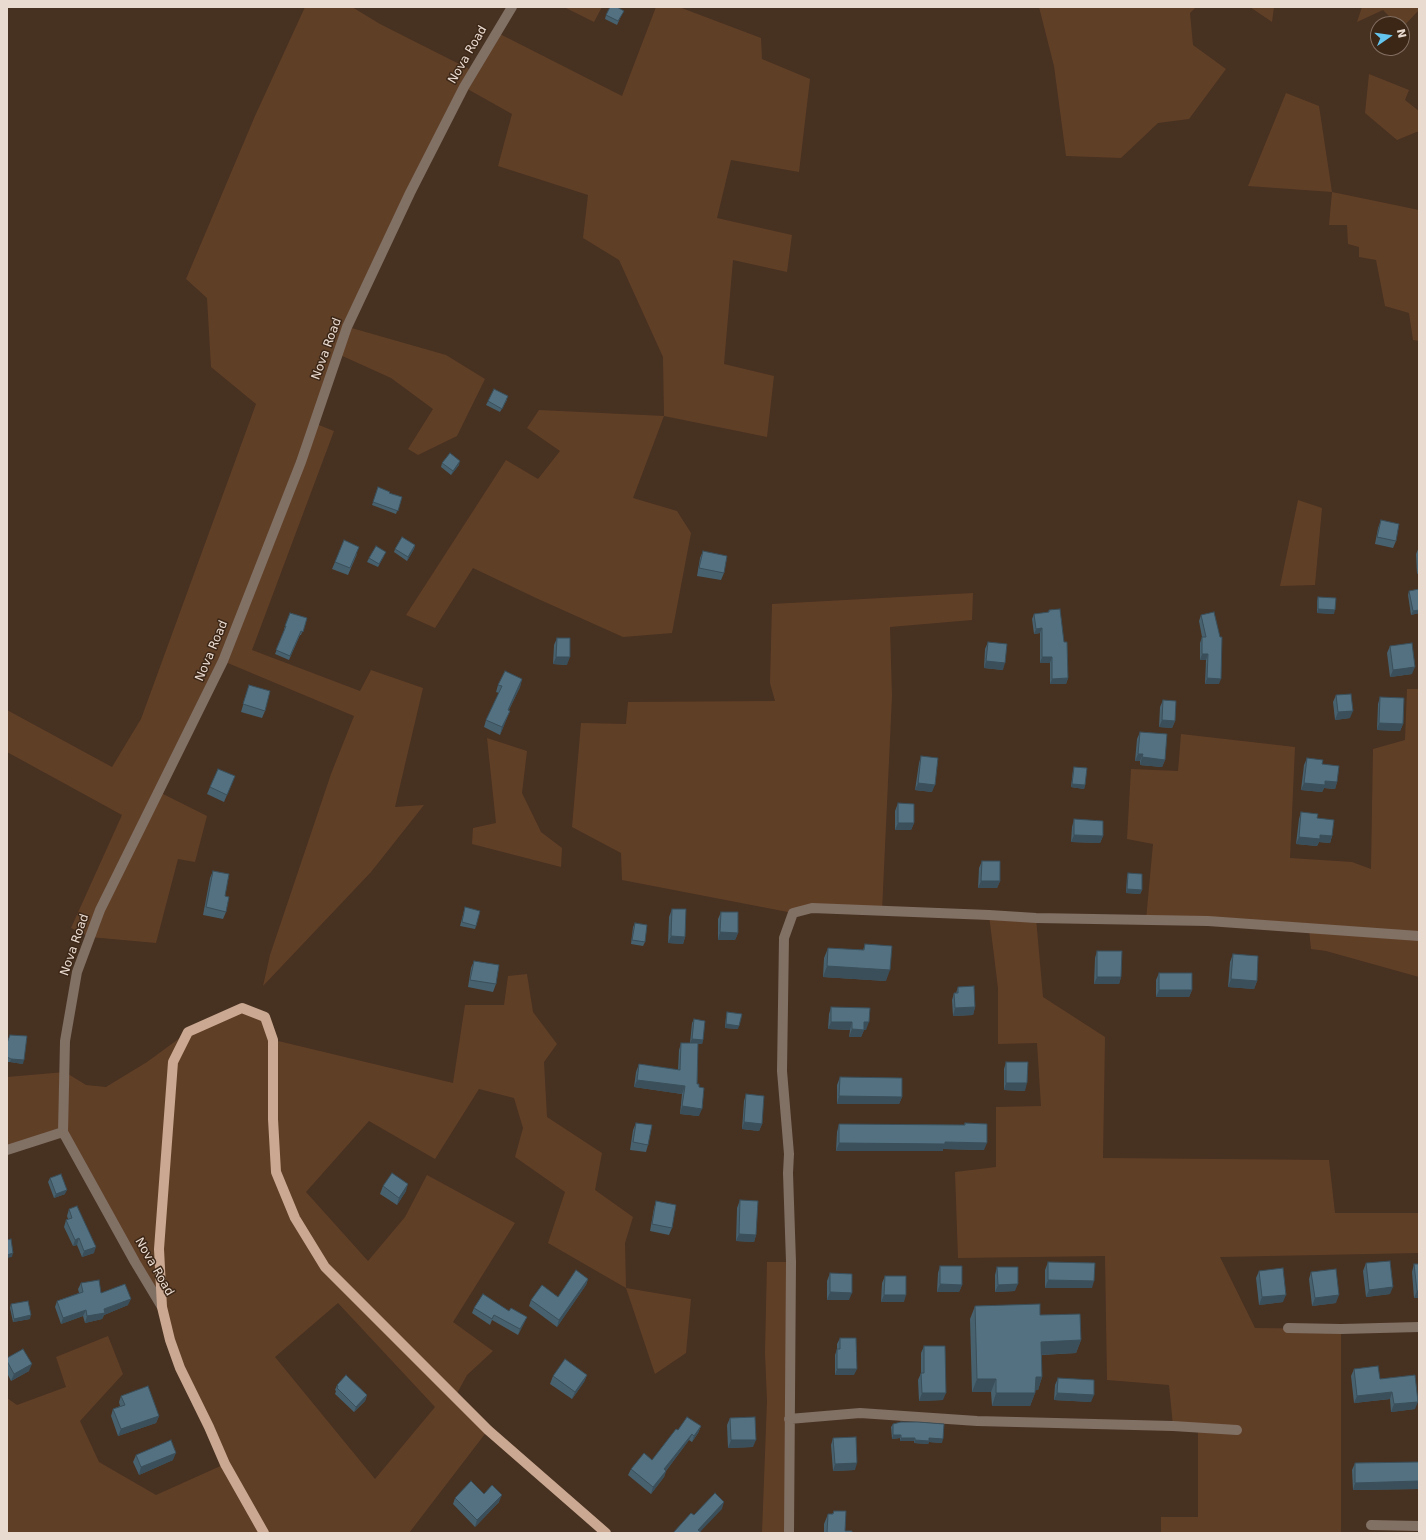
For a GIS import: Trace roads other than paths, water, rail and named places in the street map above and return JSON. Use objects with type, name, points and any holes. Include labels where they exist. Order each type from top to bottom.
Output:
[{"type":"main road","points":[[264,1533],[225,1464],[180,1368],[170,1340],[162,1307],[160,1249],[173,1062],[188,1032],[242,1008],[265,1017],[273,1040],[273,1119],[276,1172],[295,1218],[325,1267],[488,1430],[606,1533]]},
{"type":"street","name":"Nova Road","points":[[162,1307],[135,1262],[63,1132],[65,1041],[77,972],[100,910],[223,660],[301,462],[347,327],[410,193],[464,87],[512,7]]},
{"type":"street","points":[[789,1533],[791,1262],[788,1180],[789,1154],[782,1071],[784,938],[794,913],[812,908],[1036,918],[1208,921],[1419,936]]},
{"type":"street","points":[[7,1150],[63,1132]]},
{"type":"street","points":[[1288,1328],[1419,1327]]},
{"type":"street","points":[[790,1419],[860,1414],[977,1421],[1173,1426],[1236,1430]]},
{"type":"street","points":[[1371,1525],[1419,1526]]}]
